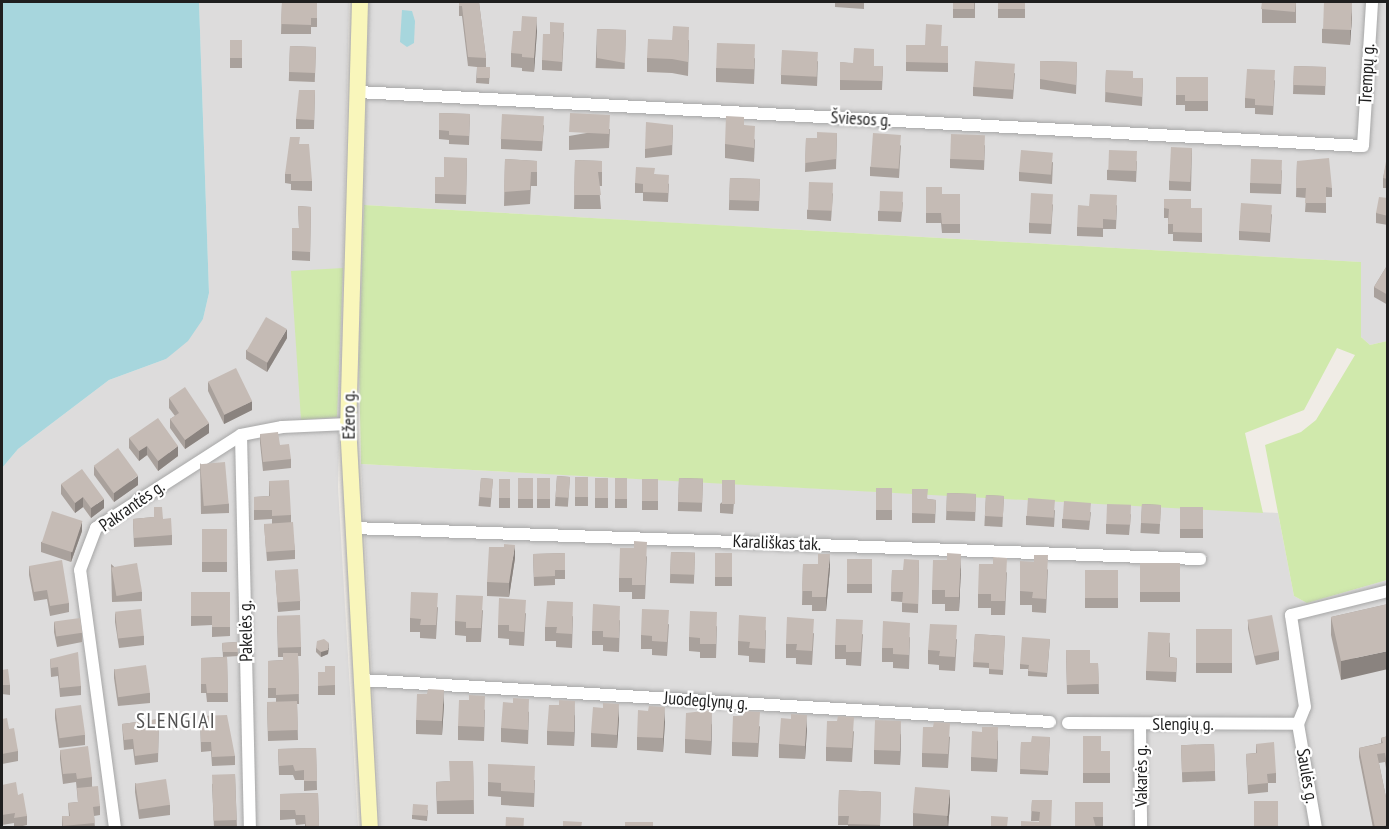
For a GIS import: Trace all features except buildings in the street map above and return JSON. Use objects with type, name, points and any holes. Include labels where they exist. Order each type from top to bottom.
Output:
[{"type":"main road","name":"Ežero g.","points":[[360,2],[348,424],[370,828]]},
{"type":"street","name":"Trempų g.","points":[[1363,146],[1372,2]]},
{"type":"street","name":"Šviesos g.","points":[[358,92],[1363,146]]},
{"type":"street","name":"Pakrantės g.","points":[[115,828],[80,570],[96,528],[241,435],[282,427],[348,424]]},
{"type":"street","name":"Pakelės g.","points":[[241,435],[250,828]]},
{"type":"street","name":"Karališkas tak.","points":[[353,528],[1200,559]]},
{"type":"street","points":[[1298,724],[1305,708],[1291,615],[1388,591]]},
{"type":"street","name":"Juodeglynų g.","points":[[362,680],[1050,722]]},
{"type":"street","name":"Slengių g.","points":[[1068,723],[1298,724]]},
{"type":"street","name":"Vakarės g.","points":[[1140,724],[1141,828]]},
{"type":"street","name":"Saulės g.","points":[[1298,724],[1316,828]]},
{"type":"shaded area","points":[[199,2],[349,2],[338,487],[358,827],[2,828],[2,468],[18,449],[109,380],[166,359],[203,319],[209,293]]},
{"type":"shaded area","points":[[369,2],[1387,2],[1387,341],[1370,345],[1361,337],[1360,262],[364,205]]},
{"type":"shaded area","points":[[361,464],[1278,513],[1294,596],[1307,603],[1387,580],[1387,827],[380,827]]},
{"type":"green space","points":[[364,205],[1361,262],[1361,337],[1370,345],[1387,341],[1387,580],[1307,603],[1294,596],[1265,445],[1301,432],[1316,420],[1355,355],[1337,348],[1304,410],[1245,433],[1263,513],[361,464],[359,361]]},
{"type":"green space","points":[[343,268],[337,417],[301,420],[291,271]]},
{"type":"water","points":[[2,2],[199,2],[209,293],[203,319],[188,341],[166,359],[109,380],[18,449],[2,468]]},
{"type":"water","points":[[402,10],[412,11],[415,21],[414,43],[407,47],[400,42]]},
{"type":"district","name":"SLENGIAI","points":[[176,721]]}]
